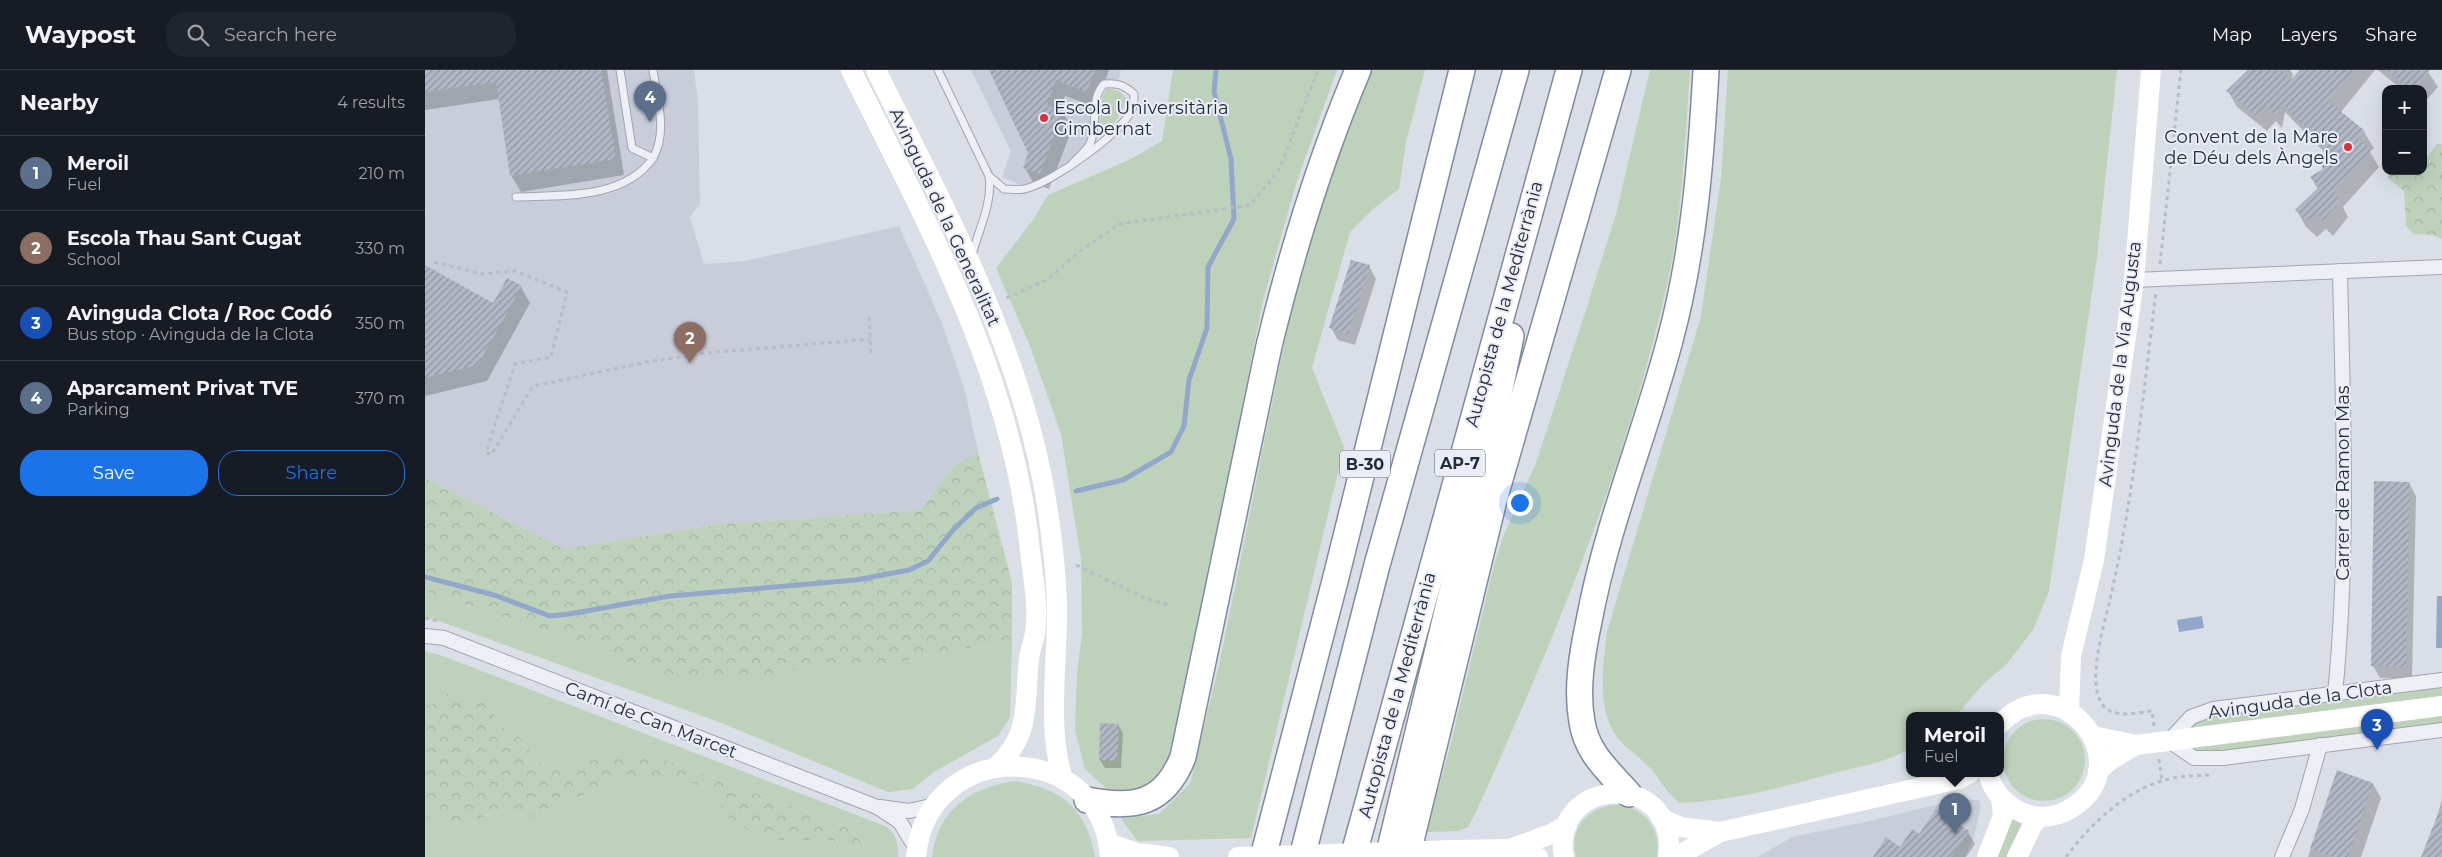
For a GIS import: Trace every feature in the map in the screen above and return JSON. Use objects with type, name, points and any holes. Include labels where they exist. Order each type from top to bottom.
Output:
[{"type":"highway","points":[[1087,800],[1118,805],[1143,801],[1164,789],[1173,779],[1183,758],[1269,346],[1286,278],[1322,163],[1358,70]]},
{"type":"highway","name":"B-30","points":[[1263,857],[1336,577],[1462,70]]},
{"type":"highway","name":"AP-7","points":[[1302,857],[1374,575],[1516,70]]},
{"type":"highway","name":"Autopista de la Mediterrània","points":[[1353,857],[1569,70]]},
{"type":"highway","points":[[1407,857],[1494,500],[1618,70]]},
{"type":"highway","points":[[1629,794],[1599,762],[1585,738],[1580,707],[1581,666],[1602,558],[1670,341],[1680,299],[1697,204],[1706,70]]},
{"type":"highway","points":[[1388,857],[1497,404],[1558,110]]},
{"type":"street","name":"Avinguda de la Generalitat","points":[[851,70],[923,215],[973,325],[999,400],[1021,488],[1034,582],[1035,633],[1029,658],[1023,728],[1009,755],[996,767]]},
{"type":"street","name":"Avinguda de la Generalitat","points":[[876,70],[970,262],[999,330],[1021,395],[1048,509],[1054,553],[1057,612],[1056,739],[1059,766],[1063,779]]},
{"type":"street","name":"Avinguda de la Via Augusta","points":[[2069,711],[2071,656],[2094,560],[2134,280],[2151,70]]},
{"type":"street","points":[[2134,280],[2442,267]]},
{"type":"street","name":"Carrer de Ramon Mas","points":[[2335,694],[2342,625],[2345,502],[2340,271]]},
{"type":"street","name":"Camí de Can Marcet","points":[[425,636],[444,638],[877,807],[899,822],[917,854]]},
{"type":"street","name":"Avinguda de la Via Augusta","points":[[2038,704],[2052,690],[2071,656]]},
{"type":"street","name":"Avinguda de la Clota","points":[[2163,742],[2191,717],[2213,710],[2442,680]]},
{"type":"street","points":[[1967,777],[1994,785],[2019,812],[2039,816],[2063,812],[2079,803],[2091,788],[2097,771],[2098,750],[2093,736],[2085,724],[2069,711],[2057,706],[2038,704],[2017,710],[2004,721]]},
{"type":"street","name":"Avinguda de la Clota","points":[[2093,736],[2136,745],[2442,706]]},
{"type":"street","points":[[2163,742],[2194,758],[2223,758],[2442,730]]},
{"type":"street","name":"Avinguda de la Clota","points":[[2097,771],[2109,761],[2136,745]]},
{"type":"street","points":[[2282,857],[2291,840],[2302,809],[2320,745]]},
{"type":"street","points":[[917,854],[922,829],[935,805],[947,791],[962,780],[996,767],[1018,765],[1033,767],[1063,779],[1087,800],[1099,817],[1109,850],[1169,857]]},
{"type":"street","points":[[1676,857],[1720,832],[1960,777]]},
{"type":"street","points":[[1987,857],[2003,816],[1994,785]]},
{"type":"street","points":[[1564,857],[1563,842],[1567,825],[1576,810],[1595,797],[1611,792],[1629,794],[1650,804],[1661,818],[1669,837],[1668,857]]},
{"type":"street","name":"Camí de Can Marcet","points":[[877,807],[909,810],[935,805]]},
{"type":"street","points":[[2017,857],[2039,816]]},
{"type":"street","points":[[1661,818],[1681,827],[1720,832]]},
{"type":"street","points":[[1510,849],[1551,834],[1567,825]]},
{"type":"street","points":[[1238,857],[1510,849],[1538,857]]},
{"type":"lane","points":[[620,70],[632,148],[653,158]]},
{"type":"lane","points":[[515,197],[577,194],[620,185],[647,166],[659,148],[661,131],[653,70]]},
{"type":"lane","points":[[938,70],[989,176],[991,189],[989,202],[981,222],[970,262]]},
{"type":"lane","points":[[989,176],[1004,189],[1022,189],[1041,182],[1085,157],[1125,121],[1133,106],[1134,94],[1126,87],[1118,83],[1104,84],[1097,92],[1093,133],[1089,146],[1072,164]]},
{"type":"path","points":[[1006,298],[1047,280],[1080,251],[1119,224],[1250,205],[1277,172],[1317,70]]},
{"type":"path","points":[[2066,857],[2079,839],[2126,798],[2162,781],[2163,742],[2152,711],[2123,714],[2112,711],[2103,705],[2096,691],[2096,672],[2103,629],[2121,553],[2158,279],[2181,70]]},
{"type":"path","points":[[434,262],[482,274],[515,271],[567,292],[551,357],[515,364],[486,452],[491,455],[533,386],[594,372],[706,353],[870,339]]},
{"type":"path","points":[[869,317],[871,355]]},
{"type":"path","points":[[1076,565],[1145,598],[1171,606]]},
{"type":"shaded area","points":[[425,70],[694,70],[698,102],[700,204],[690,217],[704,264],[745,261],[899,226],[942,323],[965,391],[978,452],[954,465],[921,510],[722,524],[564,549],[425,478]]},
{"type":"shaded area","name":"Escola Universitària Gimbernat","points":[[971,70],[1121,70],[1118,83],[1104,84],[1097,92],[1093,133],[1085,157],[1028,188],[1002,177],[1011,151]]},
{"type":"shaded area","points":[[1960,799],[1979,800],[1981,806],[1974,837],[1965,857],[1758,857],[1792,837]]},
{"type":"green space","points":[[1173,70],[1337,70],[1297,181],[1263,300],[1175,754],[1151,784],[1129,793],[1108,790],[1085,769],[1075,730],[1077,673],[1082,634],[1081,559],[1061,434],[1030,346],[996,268],[1033,220],[1048,195],[1131,159],[1162,141]]},
{"type":"green space","points":[[1372,70],[1425,70],[1406,142],[1399,189],[1373,209],[1350,232],[1312,368],[1344,447],[1251,838],[1137,841],[1121,818],[1159,814],[1190,784],[1220,661],[1295,290],[1314,222]]},
{"type":"green space","points":[[1650,70],[1690,70],[1683,175],[1673,254],[1651,349],[1632,417],[1586,551],[1560,617],[1476,812],[1468,827],[1459,831],[1426,832],[1449,751],[1494,565],[1503,537],[1536,463],[1585,313],[1616,214]]},
{"type":"green space","points":[[1728,70],[2117,70],[2097,257],[2049,591],[2033,630],[2005,666],[1985,682],[1960,712],[1906,712],[1906,750],[1902,753],[1875,763],[1760,792],[1700,802],[1680,803],[1670,794],[1648,766],[1624,745],[1610,726],[1604,700],[1603,672],[1607,632],[1701,316],[1721,178]]},
{"type":"green space","points":[[1107,88],[1116,90],[1126,99],[1114,124],[1101,133],[1099,123],[1100,110]]},
{"type":"green space","points":[[2437,144],[2442,144],[2442,239],[2433,235],[2413,234],[2406,226],[2404,191],[2387,177],[2388,175],[2427,175],[2427,157]]},
{"type":"green space","points":[[978,452],[1012,583],[1012,645],[954,649],[897,663],[837,663],[718,682],[654,674],[603,650],[425,592],[425,478],[564,549],[722,524],[921,510],[954,465]]},
{"type":"green space","points":[[425,592],[603,650],[654,674],[837,663],[897,663],[954,649],[1012,645],[1010,717],[998,736],[934,772],[913,789],[888,792],[719,722],[436,620],[425,618]]},
{"type":"green space","points":[[425,651],[443,656],[885,826],[896,839],[898,857],[425,857],[425,823],[434,812],[444,823],[470,823],[497,811],[524,816],[571,803],[608,782],[691,782],[715,794],[726,816],[781,840],[831,840],[851,847],[865,844],[849,829],[831,821],[647,753],[622,753],[556,769],[537,761],[521,738],[504,728],[485,703],[453,690],[434,704],[425,705]]},
{"type":"green space","points":[[2442,680],[2442,731],[2223,758],[2136,745],[2213,709]]},
{"type":"green space","points":[[453,690],[485,703],[504,728],[521,738],[537,761],[556,769],[622,753],[647,753],[831,821],[849,829],[865,845],[851,847],[831,840],[781,840],[752,833],[726,816],[715,794],[691,782],[608,782],[546,817],[524,816],[497,811],[470,823],[444,823],[434,812],[425,823],[425,705],[434,704]]},
{"type":"green space","points":[[2044,719],[2060,722],[2078,737],[2085,760],[2082,776],[2073,789],[2060,798],[2044,801],[2028,798],[2015,789],[2006,776],[2004,752],[2006,744],[2015,731],[2028,722]]},
{"type":"green space","points":[[1016,781],[1047,790],[1060,796],[1070,804],[1086,826],[1095,857],[932,857],[941,825],[960,803],[985,789]]},
{"type":"green space","points":[[1621,804],[1638,812],[1650,823],[1657,838],[1657,857],[1576,857],[1575,835],[1584,819],[1600,808]]},
{"type":"green space","points":[[2012,819],[2023,824],[2008,857],[1997,857]]},
{"type":"water","points":[[2437,596],[2442,596],[2442,648],[2436,648]]},
{"type":"water","points":[[2202,616],[2204,628],[2179,632],[2177,620]]},
{"type":"building","points":[[425,70],[601,70],[616,159],[510,176],[496,82],[425,92]]},
{"type":"building","points":[[989,70],[1095,70],[1087,92],[1056,80],[1047,105],[1063,111],[1040,174],[1023,168],[1028,153]]},
{"type":"building","name":"Convent de la Mare de Déu dels Àngels","points":[[2248,70],[2282,70],[2291,80],[2300,70],[2353,70],[2328,101],[2365,131],[2358,139],[2371,150],[2334,191],[2340,200],[2323,221],[2316,213],[2307,221],[2295,210],[2319,187],[2310,177],[2323,169],[2317,159],[2327,150],[2282,104],[2274,115],[2266,105],[2257,116],[2226,91]]},
{"type":"building","points":[[2387,70],[2430,70],[2417,85],[2404,85]]},
{"type":"building","points":[[1351,260],[1370,265],[1348,334],[1329,328]]},
{"type":"building","points":[[425,265],[493,303],[507,278],[522,286],[478,365],[425,378]]},
{"type":"building","points":[[2374,481],[2410,482],[2406,667],[2371,666]]},
{"type":"building","points":[[1100,723],[1119,724],[1117,761],[1099,760]]},
{"type":"building","points":[[2337,770],[2373,783],[2348,857],[2334,857],[2310,849]]},
{"type":"building","points":[[2441,806],[2442,857],[2421,857]]},
{"type":"building","points":[[1936,809],[1969,831],[1951,857],[1873,857],[1886,837],[1900,847],[1912,829],[1919,834]]},
{"type":"waterway","points":[[1076,491],[1123,480],[1171,452],[1184,426],[1189,380],[1207,328],[1208,267],[1234,219],[1231,159],[1214,91],[1216,70]]},
{"type":"waterway","points":[[425,577],[494,595],[550,616],[670,596],[856,580],[909,570],[928,561],[953,530],[976,508],[997,499]]},
{"type":"place","name":"Escola Universitària Gimbernat","points":[[1044,118]]},
{"type":"place","name":"Aparcament Privat TVE","points":[[650,122]]},
{"type":"place","name":"Convent de la Mare de Déu dels Àngels","points":[[2348,147]]},
{"type":"place","name":"Escola Thau Sant Cugat","points":[[690,363]]},
{"type":"place","name":"Avinguda Clota / Roc Codó","points":[[2377,750]]},
{"type":"place","name":"Meroil","points":[[1955,834]]}]
